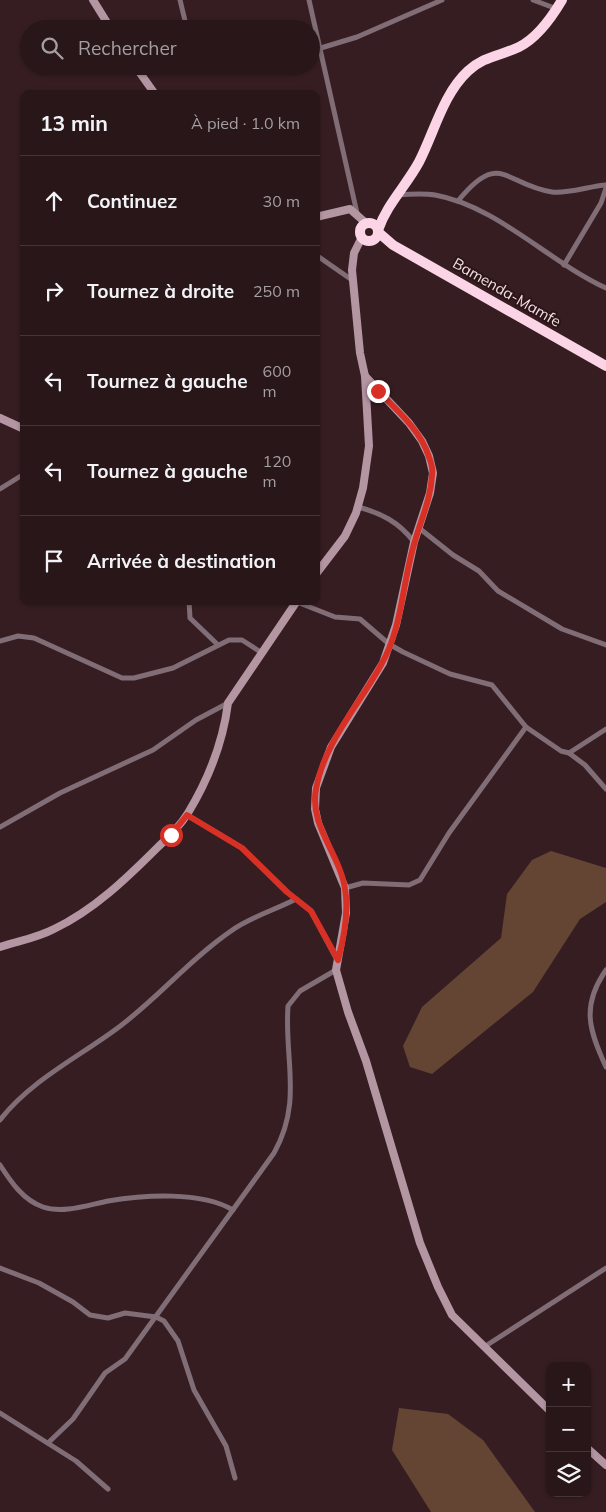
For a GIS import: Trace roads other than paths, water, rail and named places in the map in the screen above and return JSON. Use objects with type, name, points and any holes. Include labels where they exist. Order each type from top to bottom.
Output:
[{"type":"highway","points":[[371,231],[418,163],[446,103],[467,72],[485,59],[524,44],[549,20],[560,4]]},
{"type":"highway","name":"Bamenda-Mamfe","points":[[371,231],[606,366]]},
{"type":"street","points":[[93,0],[105,20]]},
{"type":"street","points":[[180,0],[185,20]]},
{"type":"street","points":[[309,0],[313,20]]},
{"type":"street","points":[[320,569],[341,543],[358,507],[366,470],[369,446],[365,376],[360,353],[352,280],[353,259],[371,231],[357,213],[320,49],[357,37],[442,0]]},
{"type":"street","points":[[533,0],[560,4]]},
{"type":"street","points":[[141,75],[152,90]]},
{"type":"street","points":[[458,201],[475,182],[489,174],[496,173],[506,174],[553,192],[606,184]]},
{"type":"street","points":[[564,265],[602,203],[606,188]]},
{"type":"street","points":[[396,195],[433,195],[458,201],[490,217],[564,265],[606,288]]},
{"type":"street","points":[[320,216],[348,209],[357,213]]},
{"type":"street","points":[[320,258],[352,280]]},
{"type":"street","points":[[365,376],[409,423],[429,456],[433,473],[429,498],[414,542],[401,607],[383,663],[331,747],[316,788],[315,809],[318,823],[345,888],[346,913],[336,970],[348,1012],[366,1061],[420,1243],[438,1287],[452,1315],[546,1407]]},
{"type":"street","points":[[0,418],[20,427]]},
{"type":"street","points":[[0,489],[20,476]]},
{"type":"street","points":[[358,507],[378,512],[394,521],[414,542]]},
{"type":"street","points":[[420,528],[453,555],[479,571],[498,591],[562,629],[606,645]]},
{"type":"street","points":[[189,605],[190,618],[216,644]]},
{"type":"street","points":[[0,947],[52,930],[106,895],[142,864],[187,815],[205,782],[212,764],[225,721],[228,703],[295,605]]},
{"type":"street","points":[[305,605],[335,617],[360,619],[389,644],[450,674],[492,685],[526,727],[585,765],[606,789]]},
{"type":"street","points":[[0,641],[18,636],[34,638],[122,678],[134,678],[187,663],[216,644],[229,640],[242,640],[262,653]]},
{"type":"street","points":[[0,827],[60,793],[154,750],[196,720],[228,703]]},
{"type":"street","points":[[345,888],[363,884],[409,885],[420,880],[450,834],[526,727]]},
{"type":"street","points":[[569,753],[606,729]]},
{"type":"street","points":[[187,815],[242,848],[311,911],[338,960]]},
{"type":"street","points":[[0,1120],[41,1080],[122,1025],[180,971],[233,929],[296,899]]},
{"type":"street","points":[[48,1442],[73,1419],[105,1373],[125,1359],[274,1153],[286,1130],[292,1076],[288,1006],[300,991],[336,970]]},
{"type":"street","points":[[606,970],[593,993],[589,1006],[590,1022],[606,1067]]},
{"type":"street","points":[[0,1165],[21,1194],[44,1208],[68,1208],[111,1201],[192,1197],[214,1201],[233,1210]]},
{"type":"street","points":[[0,1268],[39,1283],[90,1314],[108,1318],[125,1313],[156,1317],[164,1321],[178,1341],[194,1390],[226,1446],[235,1478]]},
{"type":"street","points":[[484,1347],[606,1268]]},
{"type":"street","points":[[0,1413],[48,1442],[76,1462],[108,1489]]},
{"type":"street","points":[[591,1452],[606,1465]]}]
